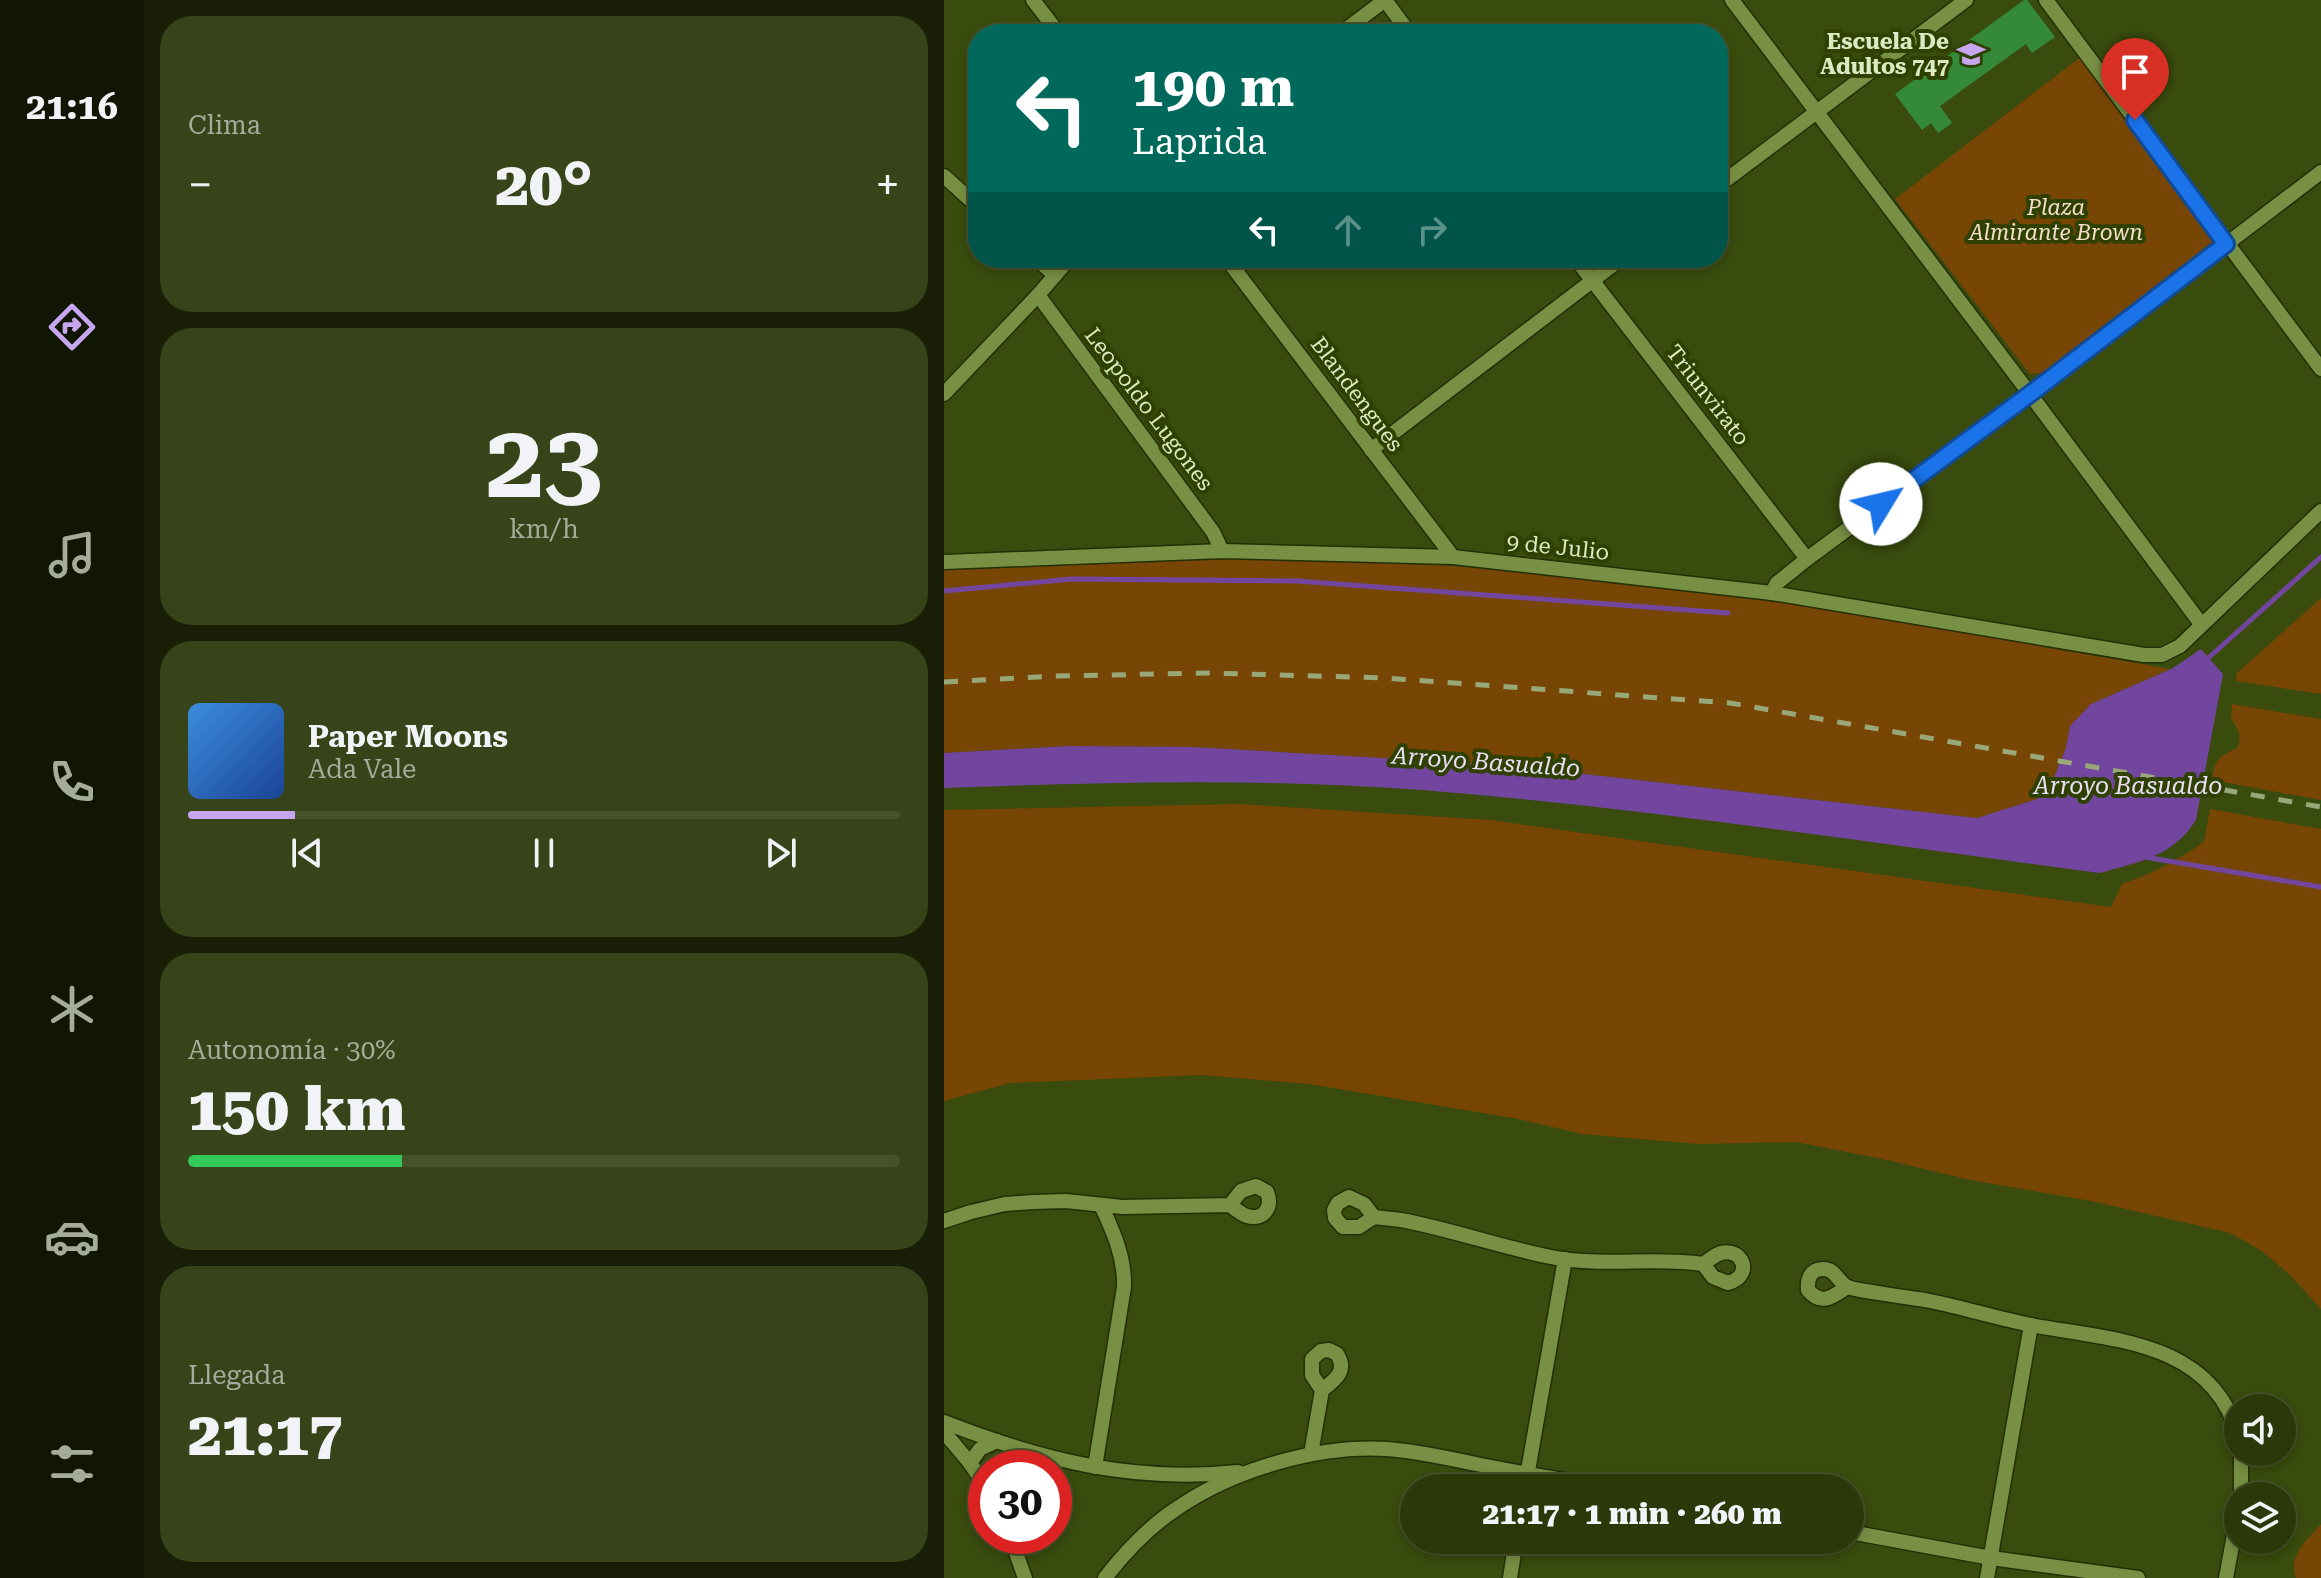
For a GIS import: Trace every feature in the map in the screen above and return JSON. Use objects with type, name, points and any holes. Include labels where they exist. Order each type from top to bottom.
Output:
[{"type":"street","points":[[1033,0],[1051,24]]},
{"type":"street","points":[[1353,24],[1385,0],[1403,24]]},
{"type":"street","points":[[1732,0],[2201,624],[2321,511]]},
{"type":"street","points":[[1728,179],[1966,0]]},
{"type":"street","points":[[2046,0],[2321,369]]},
{"type":"street","points":[[1772,593],[1777,583],[1807,559],[2321,172]]},
{"type":"street","points":[[944,176],[968,198]]},
{"type":"street","points":[[1047,268],[1055,275]]},
{"type":"street","points":[[944,394],[1061,268]]},
{"type":"street","name":"Blandengues","points":[[1234,268],[1453,557]]},
{"type":"street","name":"Triunvirato","points":[[1582,268],[1807,559]]},
{"type":"street","points":[[1371,450],[1609,268]]},
{"type":"street","name":"Leopoldo Lugones","points":[[1038,295],[1213,532],[1222,551]]},
{"type":"street","name":"9 de Julio","points":[[944,562],[1222,551],[1453,557],[1772,593],[2144,655],[2162,655],[2180,646],[2201,624]]},
{"type":"street","points":[[944,1221],[1005,1204],[1066,1201],[1122,1207],[1230,1205]]},
{"type":"street","points":[[1095,1467],[1125,1271],[1117,1241],[1101,1205]]},
{"type":"street","points":[[1374,1217],[1427,1224],[1565,1259],[1703,1264]]},
{"type":"street","points":[[1527,1474],[1565,1259]]},
{"type":"street","points":[[1847,1287],[1905,1295],[2031,1325],[2128,1341],[2188,1366],[2215,1391],[2224,1406]]},
{"type":"street","points":[[1987,1578],[2031,1325]]},
{"type":"street","points":[[1311,1454],[1322,1390]]},
{"type":"street","points":[[944,1422],[1049,1458],[1118,1472],[1199,1476],[1254,1470]]},
{"type":"street","points":[[944,1432],[968,1461]]},
{"type":"street","points":[[979,1450],[997,1441]]},
{"type":"street","points":[[1105,1578],[1178,1507],[1209,1489],[1254,1470],[1311,1454],[1357,1449],[1410,1451],[1499,1474]]},
{"type":"street","points":[[1170,1476],[1180,1492],[1178,1507]]},
{"type":"street","points":[[1864,1535],[1991,1558],[2138,1578]]},
{"type":"street","points":[[1016,1554],[1025,1578]]},
{"type":"street","points":[[1510,1578],[1514,1554]]},
{"type":"street","points":[[2226,1578],[2230,1554]]},
{"type":"green space","name":"Plaza Almirante Brown","points":[[2082,56],[2215,240],[2042,373],[2030,374],[1895,199]]},
{"type":"green space","points":[[1237,558],[1454,566],[1751,595],[2170,669],[2091,704],[2070,726],[2066,748],[2050,787],[2037,799],[1977,818],[1503,765],[1193,747],[1069,746],[944,753],[944,570]]},
{"type":"green space","points":[[2321,598],[2321,694],[2236,681],[2237,673]]},
{"type":"green space","points":[[2232,704],[2321,719],[2321,800],[2212,780],[2219,760],[2237,748],[2239,743],[2239,732],[2231,719]]},
{"type":"green space","points":[[1240,804],[1490,820],[2111,907],[2122,884],[2165,866],[2204,841],[2210,809],[2321,829],[2321,1309],[2290,1275],[2262,1251],[2230,1233],[2091,1201],[1970,1180],[1796,1142],[1698,1144],[1582,1134],[1513,1118],[1309,1084],[1201,1075],[1010,1083],[944,1101],[944,810]]},
{"type":"green space","points":[[2321,1524],[2321,1578],[2296,1578],[2294,1562],[2297,1555]]},
{"type":"water","name":"Arroyo Basualdo","points":[[2201,649],[2223,674],[2196,820],[2166,850],[2100,873],[1677,817],[1422,790],[1183,782],[944,788],[944,753],[1069,746],[1193,747],[1503,765],[1977,818],[2037,799],[2050,787],[2066,748],[2070,726],[2091,704],[2173,668]]},
{"type":"building","points":[[2024,0],[2055,37],[2032,53],[2026,44],[1940,106],[1952,123],[1938,133],[1931,123],[1922,130],[1895,94]]},
{"type":"waterway","name":"Arroyo Basualdo","points":[[2206,660],[2321,557]]},
{"type":"waterway","points":[[944,591],[1072,579],[1297,581],[1728,613]]},
{"type":"waterway","points":[[2145,857],[2321,887]]},
{"type":"railway","points":[[944,682],[1210,673],[1386,678],[1730,703],[2321,807]]},
{"type":"place","name":"Escuela De Adultos 747","points":[[1971,54]]},
{"type":"route","points":[[1881,504],[2226,244],[2135,120]]}]
